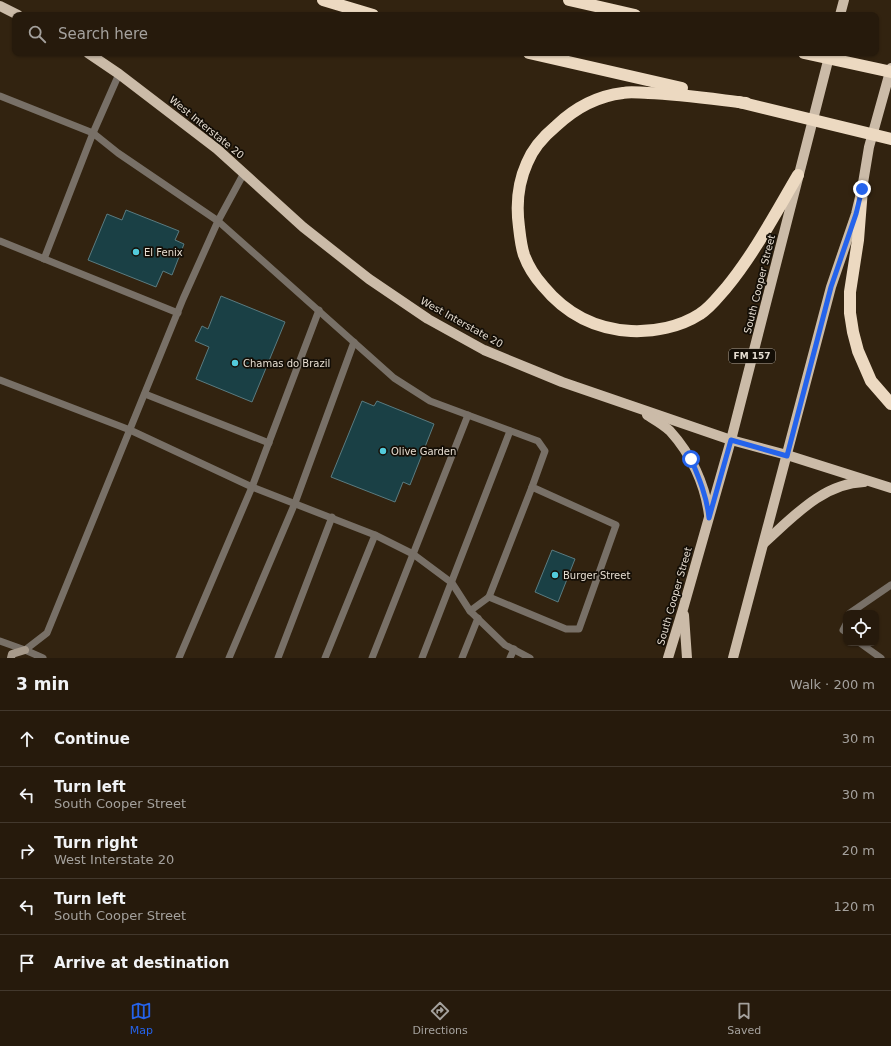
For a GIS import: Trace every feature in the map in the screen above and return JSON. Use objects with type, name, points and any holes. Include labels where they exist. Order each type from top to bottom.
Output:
[{"type":"highway","points":[[323,0],[363,12]]},
{"type":"highway","points":[[569,0],[622,12]]},
{"type":"highway","points":[[542,56],[891,138]]},
{"type":"highway","points":[[818,56],[891,72]]},
{"type":"highway","points":[[746,103],[673,93],[624,92],[590,101],[566,116],[542,139],[527,162],[519,185],[517,213],[520,239],[524,256],[535,277],[550,295],[563,307],[587,321],[614,330],[646,331],[679,325],[701,314],[718,298],[754,251],[798,175]]},
{"type":"highway","points":[[862,189],[858,240],[850,292],[850,313],[858,351],[871,380],[891,404]]},
{"type":"main road","points":[[841,12],[844,0]]},
{"type":"main road","points":[[0,6],[12,12]]},
{"type":"main road","name":"West Interstate 20","points":[[92,56],[119,74],[217,148],[303,227],[369,279],[428,319],[484,350],[562,382],[731,440],[891,488]]},
{"type":"main road","name":"South Cooper Street","points":[[668,658],[684,609],[731,440],[798,175],[806,152],[829,56]]},
{"type":"main road","points":[[734,658],[831,287],[856,214],[869,147],[891,68]]},
{"type":"main road","points":[[636,407],[670,430],[691,459],[700,480],[708,507],[709,518]]},
{"type":"main road","points":[[764,543],[821,495],[853,482],[871,482]]},
{"type":"main road","points":[[684,609],[687,658]]},
{"type":"street","points":[[11,658],[12,654],[25,650]]},
{"type":"lane","points":[[44,259],[93,133],[119,74]]},
{"type":"lane","points":[[0,96],[93,133],[118,153],[218,221],[394,378],[430,401],[538,441],[545,451],[489,597],[470,611]]},
{"type":"lane","points":[[25,650],[47,633],[178,313],[218,221],[244,173]]},
{"type":"lane","points":[[0,241],[178,313]]},
{"type":"lane","points":[[179,658],[252,487],[319,310]]},
{"type":"lane","points":[[229,658],[295,503],[354,342]]},
{"type":"lane","points":[[0,380],[130,430],[252,487],[332,517],[375,535],[413,554],[452,583],[470,611],[505,645],[530,658]]},
{"type":"lane","points":[[145,394],[269,444]]},
{"type":"lane","points":[[372,658],[468,415]]},
{"type":"lane","points":[[422,658],[510,431]]},
{"type":"lane","points":[[489,597],[566,629],[579,630],[616,525],[532,486]]},
{"type":"lane","points":[[278,658],[332,517]]},
{"type":"lane","points":[[325,658],[375,535]]},
{"type":"lane","points":[[854,610],[891,585]]},
{"type":"lane","points":[[462,658],[478,618]]},
{"type":"lane","points":[[0,640],[43,658]]},
{"type":"lane","points":[[864,646],[881,658]]},
{"type":"lane","points":[[510,658],[514,649]]},
{"type":"building","name":"El Fenix","points":[[126,210],[179,231],[175,240],[184,244],[172,275],[163,271],[156,287],[88,260],[107,214],[122,220]]},
{"type":"building","name":"Chamas do Brazil","points":[[221,296],[285,322],[252,402],[196,379],[209,347],[195,341],[202,326],[208,329]]},
{"type":"building","name":"Olive Garden","points":[[362,401],[374,406],[377,401],[434,424],[410,485],[403,482],[395,502],[331,477]]},
{"type":"building","name":"Burger Street","points":[[552,550],[575,559],[558,602],[535,592]]},
{"type":"place","name":"El Fenix","points":[[136,252]]},
{"type":"place","name":"Chamas do Brazil","points":[[235,363]]},
{"type":"place","name":"Olive Garden","points":[[383,451]]},
{"type":"place","name":"Burger Street","points":[[555,575]]},
{"type":"route","points":[[691,459],[700,480],[708,507],[709,518],[731,440],[787,456],[831,287],[856,214],[862,189]]}]
